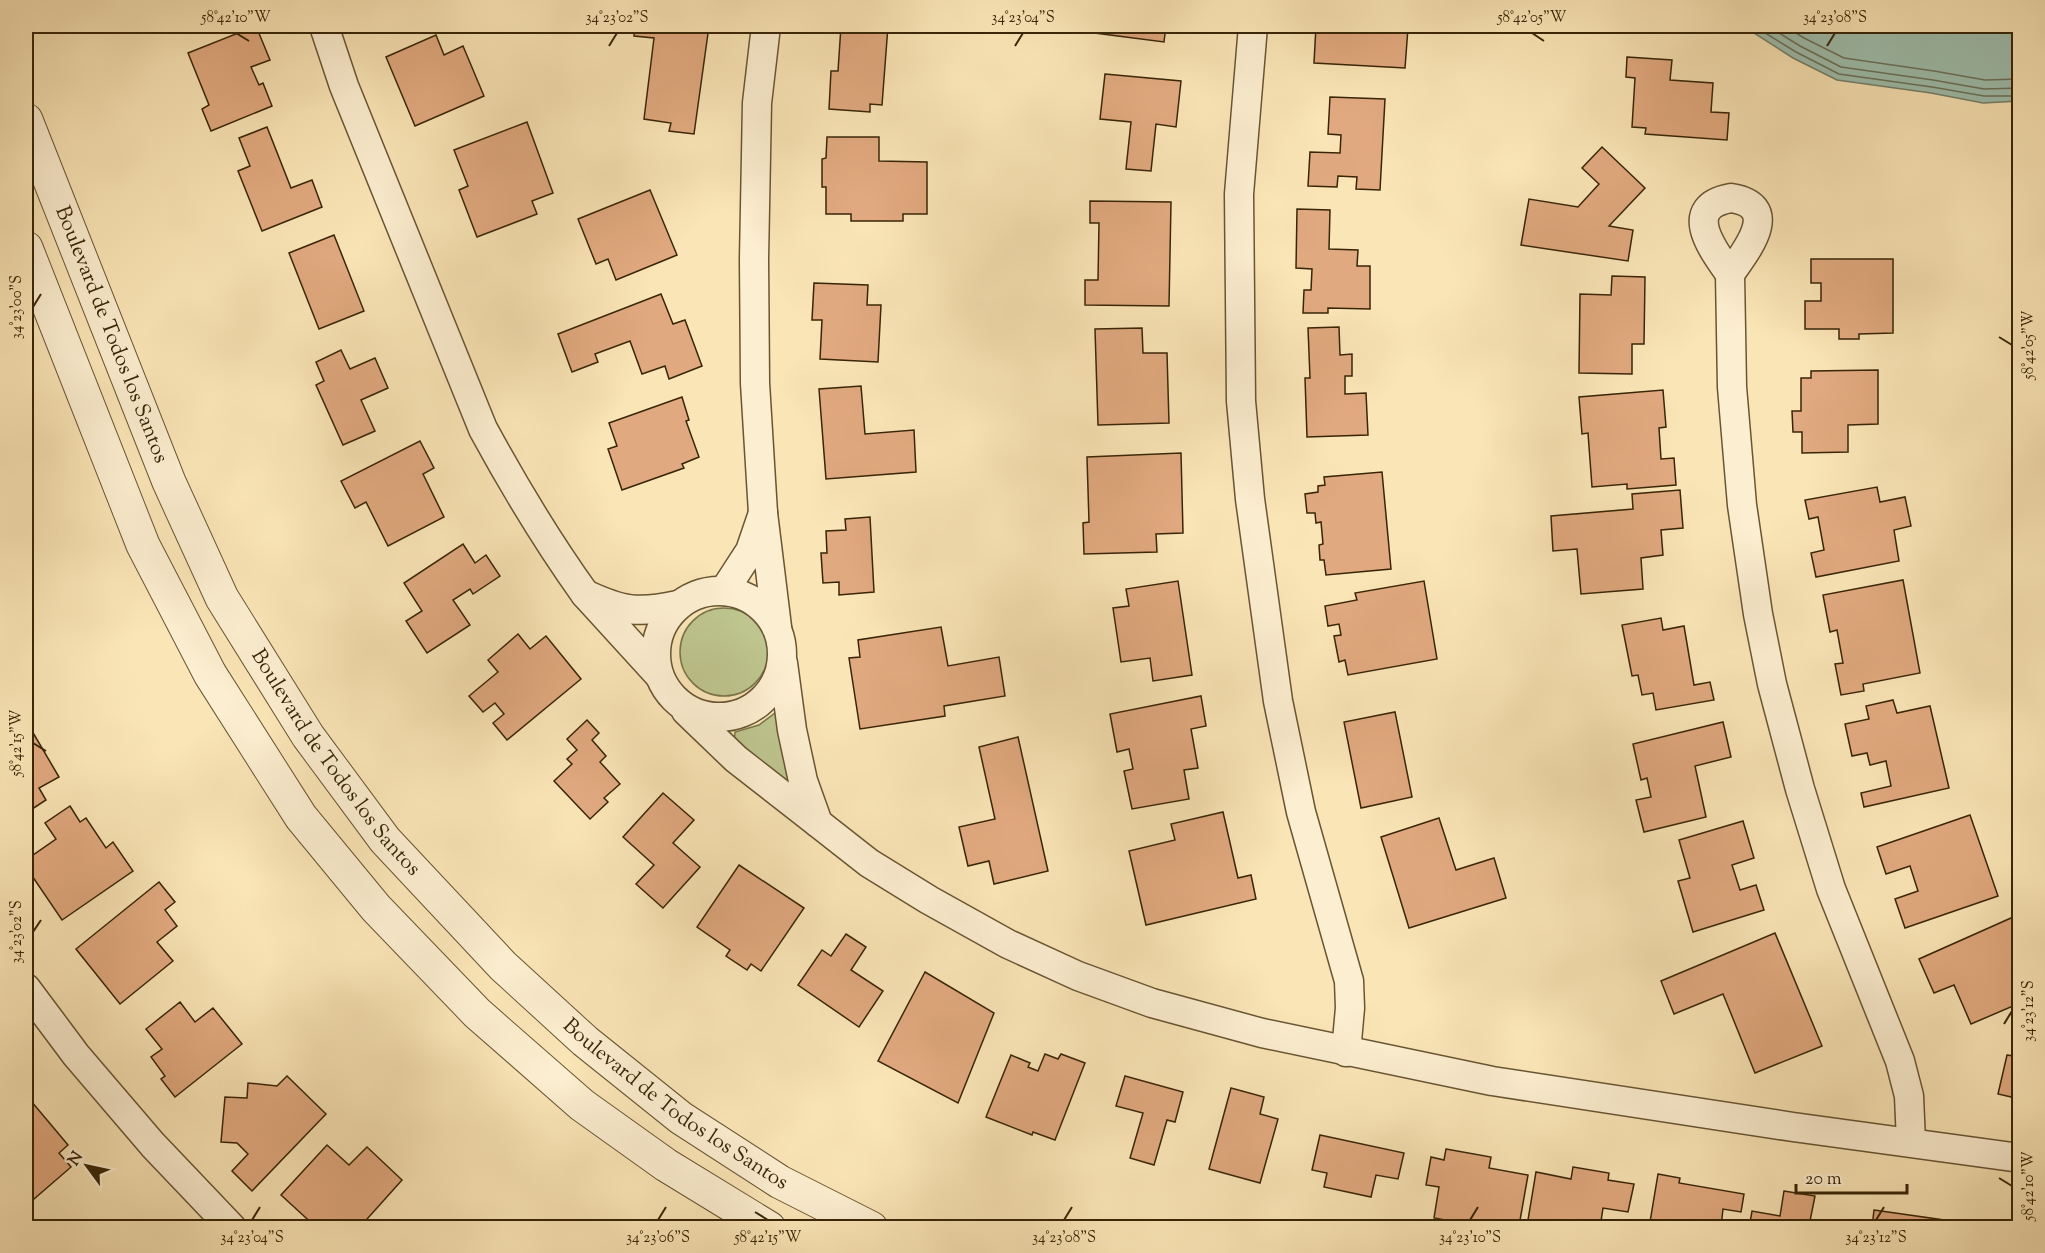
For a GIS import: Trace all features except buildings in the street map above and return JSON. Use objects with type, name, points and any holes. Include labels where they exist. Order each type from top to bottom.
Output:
[{"type":"street","points":[[324,26],[344,86],[483,429],[511,482],[552,548],[585,594],[658,674]]},
{"type":"street","points":[[766,26],[757,103],[754,259],[755,382],[763,513],[792,730],[803,781],[818,823]]},
{"type":"street","points":[[1253,26],[1239,194],[1241,401],[1249,488],[1278,701],[1301,812],[1349,981],[1350,1008],[1346,1052]]},
{"type":"street","name":"Boulevard de Todos los Santos","points":[[26,120],[169,482],[222,598],[308,736],[386,840],[503,966],[585,1041],[681,1118],[780,1182],[871,1227]]},
{"type":"street","points":[[26,248],[143,545],[210,674],[301,817],[376,908],[477,1013],[582,1105],[666,1165],[769,1227]]},
{"type":"street","points":[[1730,274],[1732,387],[1742,505],[1758,614],[1772,684],[1800,789],[1831,889],[1900,1061],[1909,1096],[1911,1142]]},
{"type":"street","points":[[724,591],[750,551],[763,513]]},
{"type":"street","points":[[777,627],[764,608],[745,596],[724,591],[708,591],[692,597],[678,606],[666,620],[658,637],[655,655],[658,674],[667,693],[736,759],[869,863],[928,900],[1008,944],[1078,976],[1152,1004],[1262,1033],[1492,1081],[1782,1126],[2019,1158]]},
{"type":"street","points":[[585,594],[614,607],[633,611],[678,606]]},
{"type":"street","points":[[683,707],[700,716],[718,718],[737,716],[754,707],[768,694],[778,678],[782,659]]},
{"type":"street","points":[[26,988],[76,1055],[153,1145],[232,1227]]},
{"type":"green space","points":[[724,608],[749,615],[761,627],[768,652],[761,677],[749,689],[724,696],[699,689],[687,677],[680,652],[687,627],[699,615]]},
{"type":"green space","points":[[779,710],[789,785],[734,743],[735,732],[759,725]]},
{"type":"water","points":[[1743,26],[2019,26],[2019,101],[1983,103],[1837,80],[1793,58]]}]
